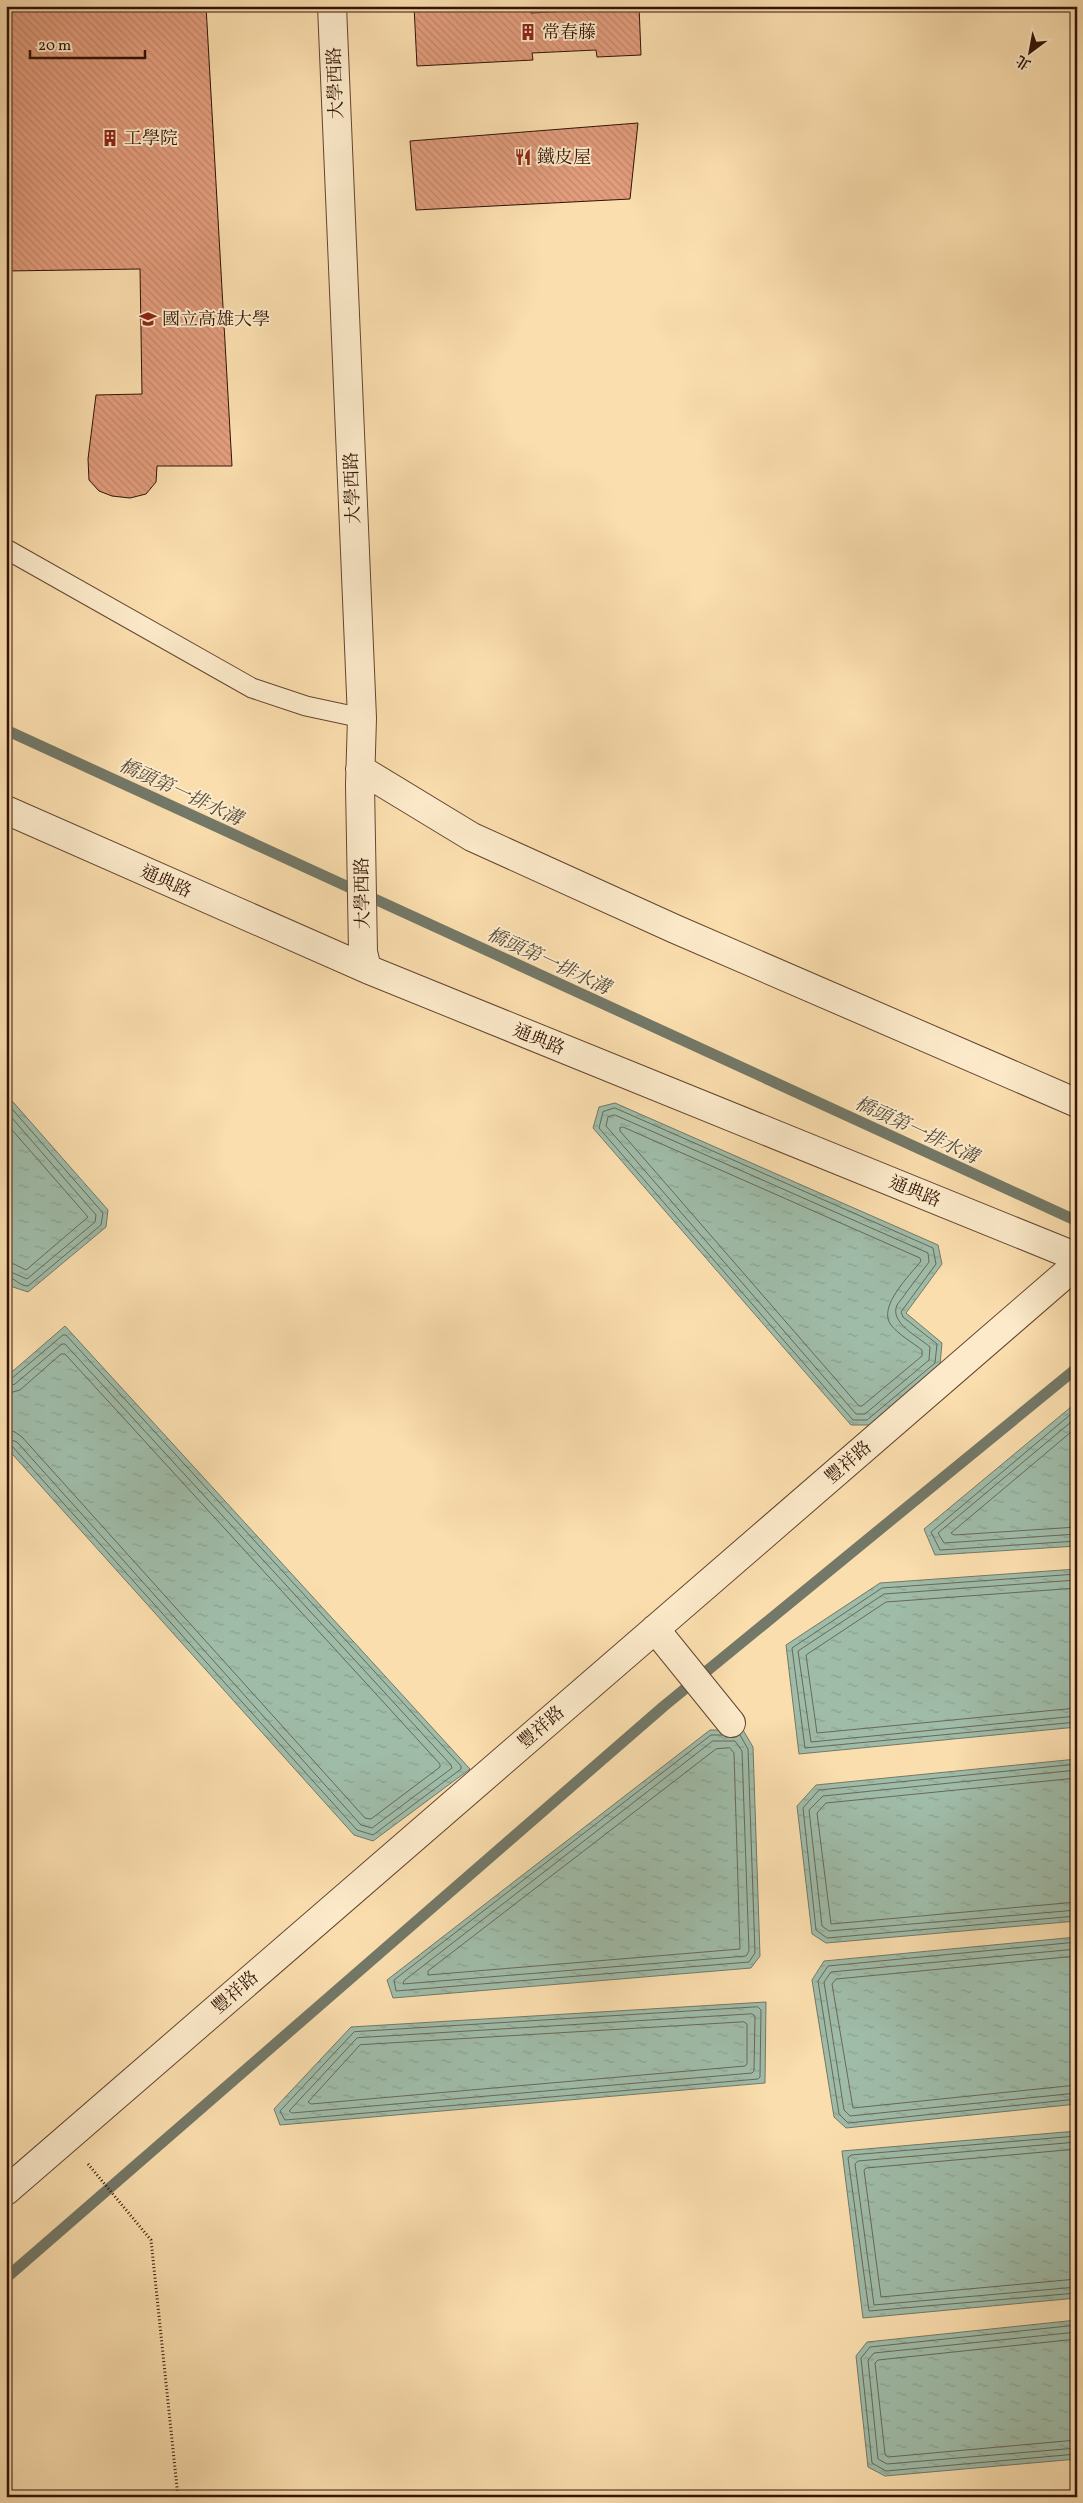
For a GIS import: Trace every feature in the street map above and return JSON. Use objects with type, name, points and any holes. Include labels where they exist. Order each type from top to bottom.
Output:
[{"type":"street","name":"大學西路","points":[[332,6],[362,718],[360,777],[365,961]]},
{"type":"street","points":[[360,777],[472,837],[684,933],[1077,1103]]},
{"type":"street","name":"通典路","points":[[6,810],[1077,1256]]},
{"type":"street","name":"豐祥路","points":[[6,2190],[1077,1264]]},
{"type":"street","points":[[655,1629],[732,1723]]},
{"type":"lane","points":[[6,549],[252,688],[306,706],[362,718]]},
{"type":"path","points":[[98,2175],[151,2240],[178,2497]]},
{"type":"water","points":[[6,1094],[108,1210],[106,1227],[28,1292],[13,1287],[6,1279]]},
{"type":"water","points":[[615,1103],[938,1245],[942,1264],[906,1313],[942,1343],[940,1365],[869,1425],[851,1425],[593,1128],[599,1107]]},
{"type":"water","points":[[65,1326],[470,1769],[373,1841],[354,1835],[6,1447],[6,1377]]},
{"type":"water","points":[[1077,1402],[1077,1546],[935,1555],[924,1529]]},
{"type":"water","points":[[1077,1569],[1077,1727],[799,1754],[786,1645],[880,1583]]},
{"type":"water","points":[[710,1730],[743,1730],[753,1747],[760,1956],[751,1968],[393,1998],[387,1980]]},
{"type":"water","points":[[1077,1759],[1077,1921],[826,1943],[812,1934],[797,1806],[816,1785]]},
{"type":"water","points":[[1077,1937],[1077,2104],[846,2128],[834,2117],[812,1980],[824,1961]]},
{"type":"water","points":[[766,2002],[765,2083],[280,2125],[274,2109],[351,2027]]},
{"type":"water","points":[[1077,2131],[1077,2298],[863,2318],[842,2151]]},
{"type":"water","points":[[1077,2320],[1077,2459],[885,2476],[868,2467],[856,2356],[867,2342]]},
{"type":"building","name":"工學院","points":[[6,6],[206,6],[232,466],[157,466],[156,482],[146,494],[130,498],[112,496],[99,491],[89,480],[88,459],[96,395],[142,394],[140,269],[6,271]]},
{"type":"building","name":"常春藤","points":[[414,6],[530,6],[531,13],[592,10],[592,6],[639,6],[641,55],[597,57],[596,50],[532,53],[533,60],[417,66]]},
{"type":"building","name":"鐵皮屋","points":[[638,123],[630,199],[416,210],[410,141]]},
{"type":"waterway","name":"橋頭第一排水溝","points":[[6,730],[1077,1221]]},
{"type":"waterway","points":[[6,2278],[664,1706],[1077,1368]]},
{"type":"place","name":"常春藤","points":[[528,32]]},
{"type":"place","name":"工學院","points":[[110,138]]},
{"type":"place","name":"鐵皮屋","points":[[523,157]]},
{"type":"place","name":"國立高雄大學","points":[[148,319]]}]
